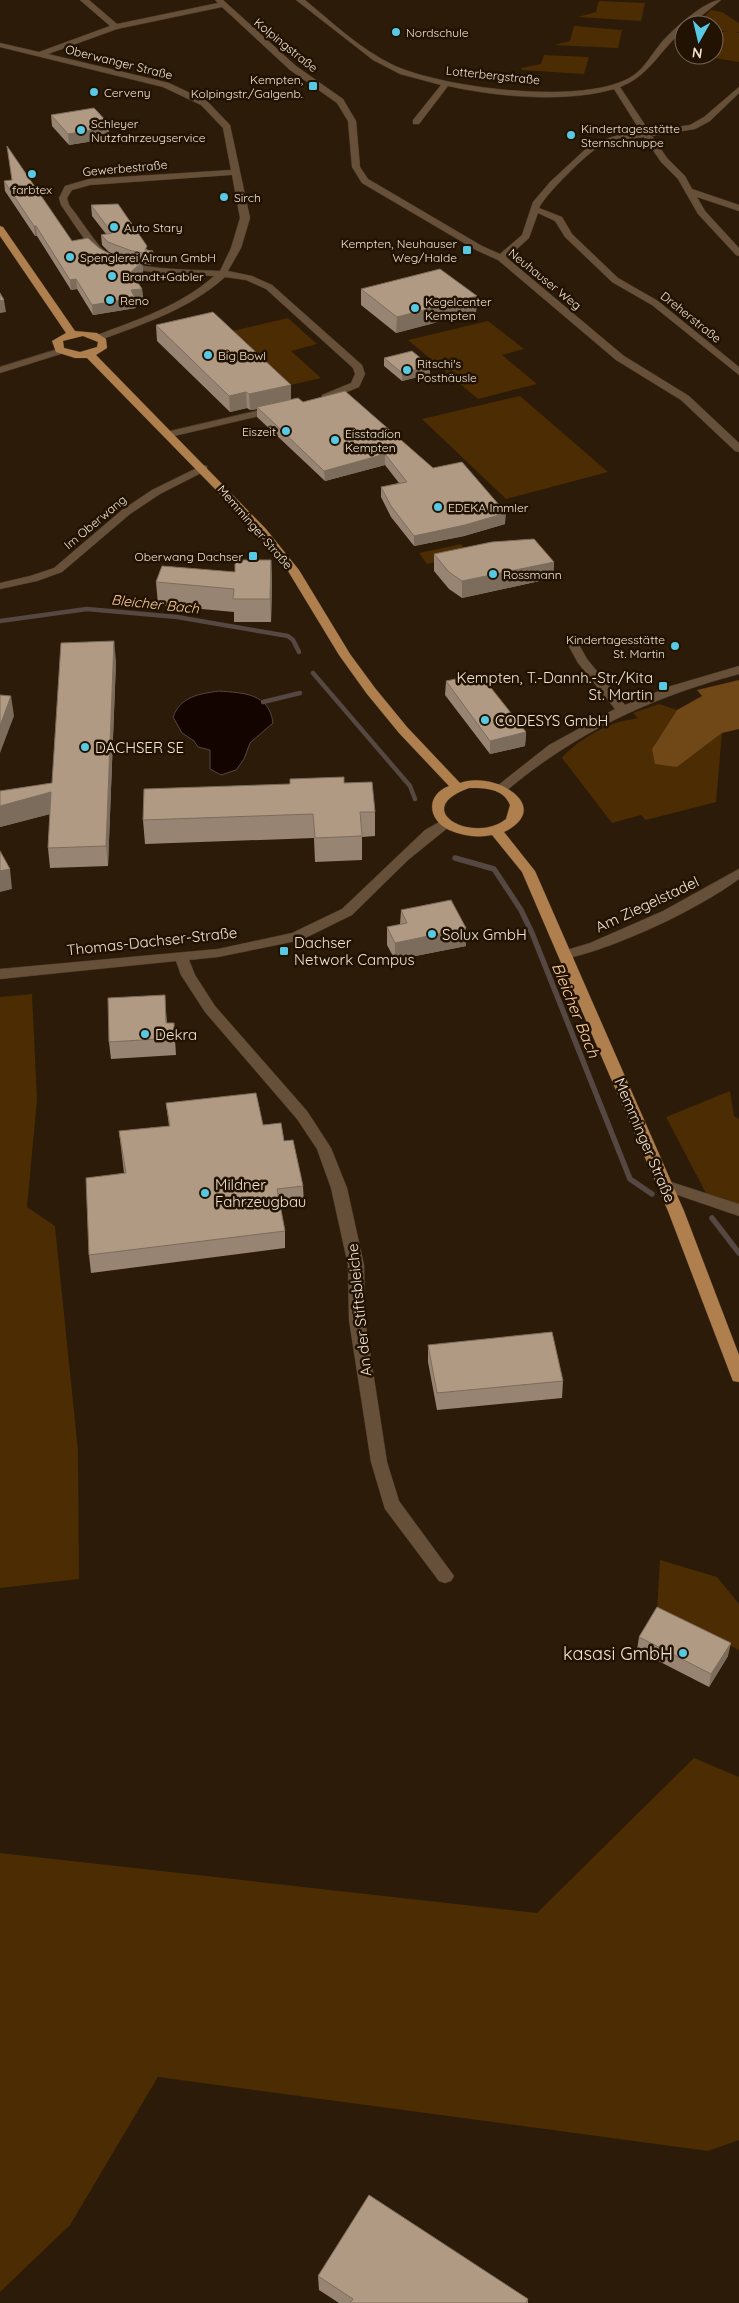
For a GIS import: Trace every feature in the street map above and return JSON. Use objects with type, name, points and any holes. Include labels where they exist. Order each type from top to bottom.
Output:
[{"type":"main road","points":[[0,228],[72,334]]},
{"type":"main road","points":[[87,333],[100,337],[103,341],[102,348],[89,354],[71,354],[61,351],[57,346],[57,341],[72,334],[87,333]]},
{"type":"main road","name":"Memminger Straße","points":[[89,354],[170,434],[262,530],[293,570],[345,655],[371,691],[403,730],[457,787]]},
{"type":"main road","points":[[480,784],[501,789],[511,795],[517,803],[518,811],[515,819],[508,826],[496,831],[469,832],[446,823],[439,816],[436,807],[439,799],[446,792],[457,787],[480,784]]},
{"type":"main road","name":"Memminger Straße","points":[[496,831],[528,871],[664,1185],[739,1376]]},
{"type":"street","points":[[84,0],[115,27]]},
{"type":"street","name":"Lotterbergstraße","points":[[300,0],[382,62],[403,72],[446,84],[510,92],[555,93],[616,86],[641,74],[663,45],[674,36]]},
{"type":"street","name":"Lotterbergstraße","points":[[698,15],[716,0]]},
{"type":"street","points":[[39,55],[115,27],[220,3]]},
{"type":"street","name":"Kolpingstraße","points":[[220,3],[286,62],[318,85]]},
{"type":"street","name":"Oberwanger Straße","points":[[0,45],[154,82],[197,99],[221,118],[227,127],[245,218],[236,248],[223,273],[210,285],[184,301],[152,317],[100,337]]},
{"type":"street","points":[[416,122],[446,84]]},
{"type":"street","name":"Neuhauser Weg","points":[[318,85],[340,101],[348,112],[355,136],[356,167],[364,181],[476,246],[501,258],[620,358],[685,398],[739,448]]},
{"type":"street","points":[[616,86],[664,160],[682,178],[702,212],[739,253]]},
{"type":"street","points":[[501,258],[526,236],[536,204],[553,184],[594,146],[615,140],[692,127],[707,119],[739,89]]},
{"type":"street","name":"Gewerbestraße","points":[[223,273],[141,266],[112,260],[104,255],[65,205],[63,198],[68,188],[89,182],[237,172]]},
{"type":"street","points":[[688,191],[739,208]]},
{"type":"street","name":"Dreherstraße","points":[[535,210],[558,220],[568,236],[615,280],[655,303],[739,372]]},
{"type":"street","points":[[476,246],[522,240]]},
{"type":"street","points":[[223,273],[249,278],[269,287],[358,367],[360,374],[355,385],[334,396],[316,400]]},
{"type":"street","points":[[0,370],[61,351]]},
{"type":"street","points":[[170,434],[288,406]]},
{"type":"street","name":"Im Oberwang","points":[[0,586],[33,579],[58,570],[126,512],[156,492],[203,468]]},
{"type":"street","points":[[573,643],[582,660],[623,711]]},
{"type":"street","points":[[501,789],[538,759],[623,711],[658,694],[739,670]]},
{"type":"street","name":"Thomas-Dachser-Straße","points":[[0,974],[45,968],[181,957],[249,948],[296,937],[347,912],[403,857],[430,833],[446,823]]},
{"type":"street","name":"Am Ziegelstadel","points":[[565,955],[580,952],[655,920],[720,888],[739,874]]},
{"type":"street","name":"An der Stiftsbleiche","points":[[181,957],[188,975],[210,1010],[302,1114],[324,1148],[339,1188],[356,1265],[358,1320],[379,1462],[391,1504],[444,1576]]},
{"type":"street","points":[[664,1185],[739,1210]]},
{"type":"shaded area","points":[[599,1],[645,3],[641,21],[578,17],[596,12]]},
{"type":"shaded area","points":[[711,10],[722,12],[739,23],[739,32],[735,32],[739,33],[739,62],[724,60],[724,32],[729,32],[724,31],[724,15],[706,15]]},
{"type":"shaded area","points":[[574,26],[622,30],[618,48],[554,45],[570,41]]},
{"type":"shaded area","points":[[544,55],[589,57],[584,74],[522,70],[521,68],[541,64]]},
{"type":"shaded area","points":[[288,318],[317,344],[291,351],[321,378],[291,385],[233,331]]},
{"type":"shaded area","points":[[488,321],[524,349],[502,355],[537,384],[478,399],[408,340]]},
{"type":"shaded area","points":[[520,396],[608,472],[506,499],[422,419]]},
{"type":"shaded area","points":[[461,544],[469,555],[427,564],[419,553]]},
{"type":"shaded area","points":[[739,680],[739,729],[722,733],[677,767],[655,764],[652,749],[677,710],[702,696],[697,690]]},
{"type":"shaded area","points":[[219,691],[246,694],[261,700],[271,713],[273,723],[250,743],[244,759],[236,770],[221,775],[210,769],[210,750],[198,747],[194,741],[182,733],[173,717],[176,710],[186,700],[198,695]]},
{"type":"shaded area","points":[[659,704],[677,710],[652,749],[677,767],[722,733],[716,802],[646,820],[641,815],[612,823],[562,758],[574,746],[596,732],[619,722],[638,718],[633,713]]},
{"type":"shaded area","points":[[32,994],[37,1100],[27,1207],[55,1226],[78,1451],[79,1579],[0,1588],[0,997]]},
{"type":"shaded area","points":[[730,1091],[734,1116],[739,1119],[739,1205],[707,1195],[666,1117]]},
{"type":"shaded area","points":[[660,1560],[717,1577],[739,1604],[739,1650],[657,1610]]},
{"type":"shaded area","points":[[694,1758],[739,1777],[739,2140],[708,2151],[158,2077],[70,2225],[0,2292],[0,1853],[537,1913]]},
{"type":"building","points":[[94,108],[109,124],[102,125],[105,128],[68,134],[51,115]]},
{"type":"building","points":[[7,146],[72,241],[88,238],[99,248],[110,254],[142,262],[131,272],[142,289],[131,290],[135,298],[92,305],[76,279],[70,280],[36,226],[34,226],[4,181],[12,180]]},
{"type":"building","points":[[118,204],[147,246],[145,250],[153,251],[149,254],[132,251],[108,242],[101,235],[112,233],[91,205]]},
{"type":"building","points":[[440,269],[477,296],[397,317],[361,289]]},
{"type":"building","points":[[0,293],[4,300],[0,301]]},
{"type":"building","name":"Big Bowl","points":[[213,312],[291,385],[249,394],[246,392],[229,396],[156,325]]},
{"type":"building","points":[[412,351],[430,366],[402,373],[384,358]]},
{"type":"building","points":[[345,391],[433,468],[462,462],[506,513],[465,525],[414,536],[391,506],[381,487],[407,482],[385,454],[324,471],[257,407],[298,398],[303,402]]},
{"type":"building","points":[[534,539],[554,562],[462,581],[449,572],[434,554],[492,542]]},
{"type":"building","points":[[235,560],[271,560],[270,599],[233,599],[234,589],[156,582],[162,566],[235,572]]},
{"type":"building","name":"DACHSER SE","points":[[114,641],[106,846],[48,848],[51,792],[0,806],[0,791],[52,783],[61,643]]},
{"type":"building","points":[[480,674],[526,732],[490,741],[446,681]]},
{"type":"building","points":[[0,695],[11,696],[0,726]]},
{"type":"building","points":[[344,777],[344,783],[372,782],[375,812],[360,812],[362,836],[315,838],[313,814],[143,820],[144,789],[290,784],[290,779]]},
{"type":"building","points":[[0,851],[10,869],[0,871]]},
{"type":"building","points":[[451,900],[466,928],[395,943],[387,927],[407,923],[401,910]]},
{"type":"building","points":[[165,995],[166,1023],[174,1023],[174,1038],[109,1042],[108,998]]},
{"type":"building","name":"Mildner Fahrzeugbau","points":[[256,1093],[263,1125],[281,1123],[284,1141],[293,1140],[303,1186],[277,1189],[285,1231],[89,1255],[86,1178],[126,1173],[119,1131],[170,1126],[166,1103]]},
{"type":"building","points":[[552,1332],[563,1381],[437,1393],[428,1345]]},
{"type":"building","name":"kasasi GmbH","points":[[657,1607],[731,1643],[711,1674],[639,1637]]},
{"type":"building","points":[[369,2195],[528,2299],[526,2303],[350,2303],[353,2299],[318,2276]]},
{"type":"waterway","name":"Bleicher Bach","points":[[0,621],[87,609],[177,617],[288,636],[293,640],[299,652]]},
{"type":"waterway","name":"Bleicher Bach","points":[[313,673],[410,786],[415,799]]},
{"type":"waterway","points":[[263,702],[300,693]]},
{"type":"waterway","name":"Bleicher Bach","points":[[455,858],[494,869],[521,910],[532,933],[630,1179],[652,1194]]},
{"type":"waterway","name":"Bleicher Bach","points":[[712,1218],[739,1253]]},
{"type":"place","name":"Nordschule","points":[[396,32]]},
{"type":"place","name":"Kempten, Kolpingstr./Galgenb.","points":[[313,86]]},
{"type":"place","name":"Cerveny","points":[[94,92]]},
{"type":"place","name":"Schleyer Nutzfahrzeugservice","points":[[81,130]]},
{"type":"place","name":"Kindertagesstätte Sternschnuppe","points":[[571,135]]},
{"type":"place","name":"farbtex","points":[[32,174]]},
{"type":"place","name":"Sirch","points":[[224,197]]},
{"type":"place","name":"Auto Stary","points":[[114,227]]},
{"type":"place","name":"Kempten, Neuhauser Weg/Halde","points":[[467,250]]},
{"type":"place","name":"Spenglerei Alraun GmbH","points":[[70,257]]},
{"type":"place","name":"Brandt+Gabler","points":[[112,276]]},
{"type":"place","name":"Reno","points":[[110,300]]},
{"type":"place","name":"Kegelcenter Kempten","points":[[415,308]]},
{"type":"place","name":"Big Bowl","points":[[208,355]]},
{"type":"place","name":"Ritschi's Posthäusle","points":[[407,370]]},
{"type":"place","name":"Eiszeit","points":[[286,431]]},
{"type":"place","name":"Eisstadion Kempten","points":[[335,440]]},
{"type":"place","name":"EDEKA Immler","points":[[438,507]]},
{"type":"place","name":"Oberwang Dachser","points":[[253,556]]},
{"type":"place","name":"Rossmann","points":[[493,574]]},
{"type":"place","name":"Kindertagesstätte St. Martin","points":[[675,646]]},
{"type":"place","name":"Kempten, T.-Dannh.-Str./Kita St. Martin","points":[[663,686]]},
{"type":"place","name":"CODESYS GmbH","points":[[485,720]]},
{"type":"place","name":"DACHSER SE","points":[[85,747]]},
{"type":"place","name":"Solux GmbH","points":[[432,934]]},
{"type":"place","name":"Dachser Network Campus","points":[[284,951]]},
{"type":"place","name":"Dekra","points":[[145,1034]]},
{"type":"place","name":"Mildner Fahrzeugbau","points":[[205,1193]]},
{"type":"place","name":"kasasi GmbH","points":[[683,1653]]}]
